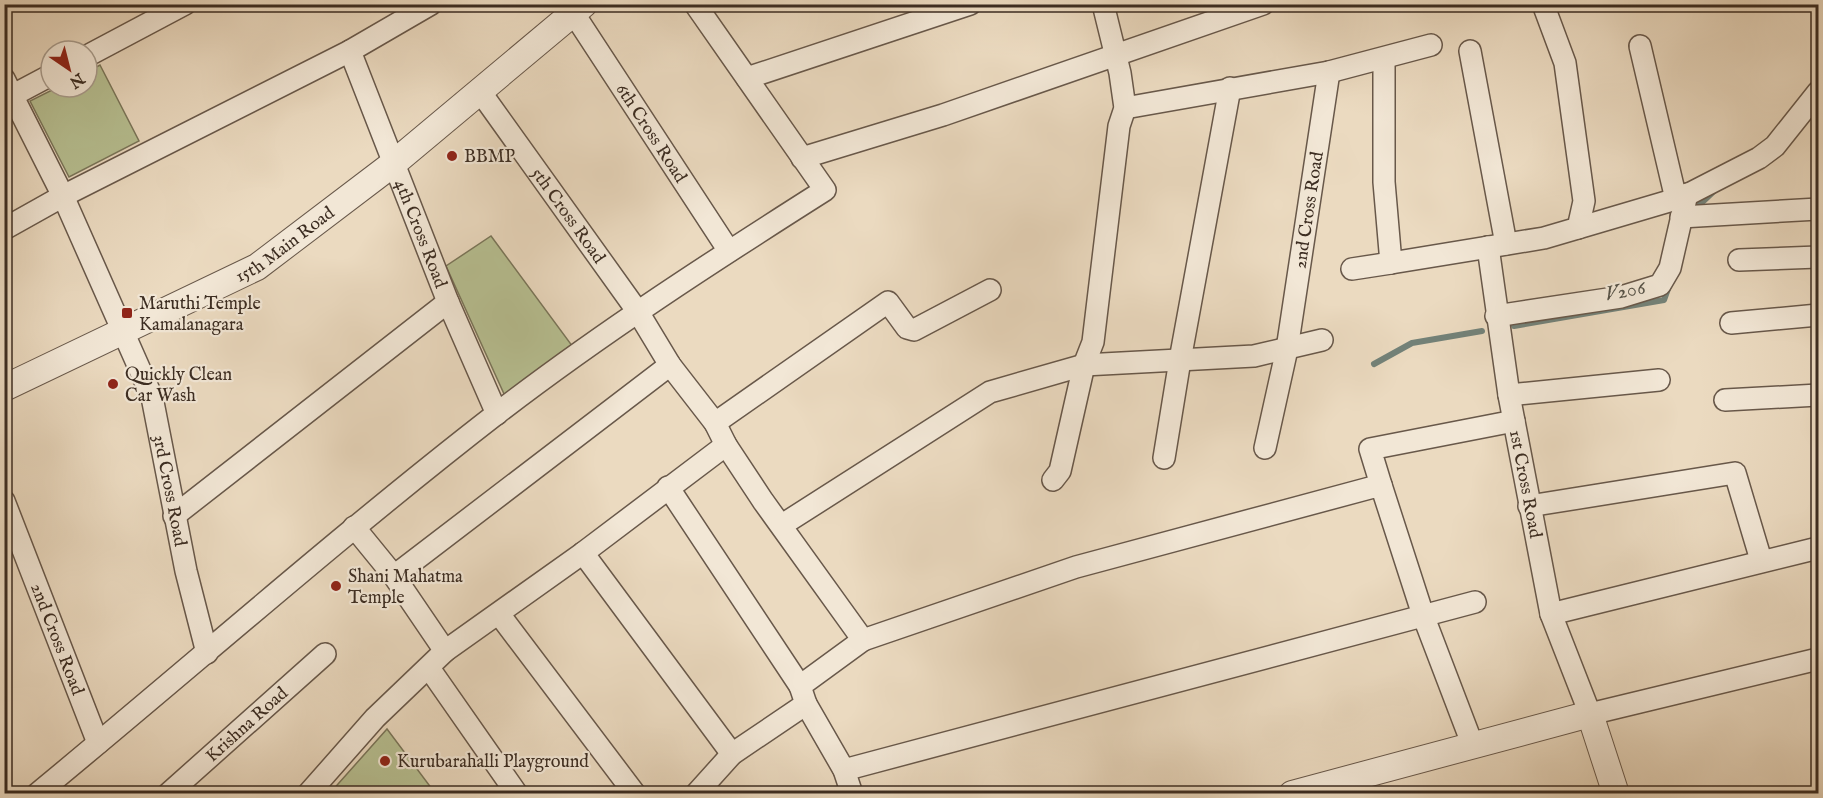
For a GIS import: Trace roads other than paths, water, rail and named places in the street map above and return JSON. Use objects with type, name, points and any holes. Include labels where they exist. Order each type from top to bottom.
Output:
[{"type":"street","points":[[99,50],[185,4]]},
{"type":"street","points":[[4,229],[63,196],[350,51],[431,4]]},
{"type":"street","points":[[37,794],[354,527],[497,414],[638,312],[825,190],[695,4]]},
{"type":"street","points":[[747,78],[970,4]]},
{"type":"street","points":[[1053,480],[1060,471],[1084,365],[1093,342],[1119,126],[1125,108],[1116,56],[1103,4]]},
{"type":"street","points":[[802,158],[943,115],[1263,4]]},
{"type":"street","points":[[1543,4],[1565,63],[1584,201],[1578,228]]},
{"type":"street","name":"15th Main Road","points":[[4,388],[257,267],[394,163],[579,9]]},
{"type":"street","name":"6th Cross Road","points":[[579,9],[729,251]]},
{"type":"street","points":[[1125,108],[1329,72],[1431,45]]},
{"type":"street","points":[[1496,316],[1621,297],[1660,285],[1670,268],[1682,203],[1640,46]]},
{"type":"street","name":"4th Cross Road","points":[[350,51],[448,302],[497,414]]},
{"type":"street","name":"1st Cross Road","points":[[1470,51],[1497,245],[1496,316],[1528,506],[1551,614],[1590,714],[1616,794]]},
{"type":"street","points":[[1384,59],[1384,182],[1391,263]]},
{"type":"street","name":"2nd Cross Road","points":[[1265,448],[1287,349],[1329,72]]},
{"type":"street","points":[[8,92],[39,80]]},
{"type":"street","points":[[1164,458],[1179,360],[1230,88]]},
{"type":"street","name":"5th Cross Road","points":[[479,90],[638,312],[670,366],[715,423],[726,445],[863,640]]},
{"type":"street","name":"3rd Cross Road","points":[[8,92],[63,196],[152,397],[174,516],[207,653]]},
{"type":"street","points":[[1682,203],[1776,146],[1818,93]]},
{"type":"street","points":[[1353,269],[1544,238],[1682,203],[1818,209]]},
{"type":"street","points":[[1739,260],[1818,257]]},
{"type":"street","points":[[715,423],[888,302],[907,328],[914,330],[990,290]]},
{"type":"street","points":[[174,516],[448,302]]},
{"type":"street","points":[[1731,323],[1818,315]]},
{"type":"street","points":[[782,525],[990,392],[1084,365],[1254,356],[1322,340]]},
{"type":"street","points":[[394,576],[670,366]]},
{"type":"street","points":[[1509,395],[1659,381]]},
{"type":"street","points":[[1725,400],[1818,395]]},
{"type":"street","points":[[1473,746],[1423,615],[1370,449],[1514,421]]},
{"type":"street","points":[[308,794],[375,718],[445,651],[583,553],[726,445]]},
{"type":"street","points":[[1528,506],[1735,473],[1761,560]]},
{"type":"street","points":[[701,792],[732,754],[803,695],[863,640],[1076,567],[1180,541],[1381,485]]},
{"type":"street","points":[[668,487],[803,695],[844,770],[852,794]]},
{"type":"street","name":"2nd Cross Road","points":[[4,501],[98,744]]},
{"type":"street","points":[[354,527],[394,576],[445,651]]},
{"type":"street","points":[[1551,614],[1761,560],[1818,548]]},
{"type":"street","points":[[583,553],[732,754]]},
{"type":"street","points":[[844,770],[1475,603]]},
{"type":"street","points":[[499,614],[635,794]]},
{"type":"street","name":"Krishna Road","points":[[168,794],[325,654]]},
{"type":"street","points":[[1292,794],[1590,714],[1818,659]]},
{"type":"street","points":[[429,668],[517,794]]},
{"type":"waterway","name":"V206","points":[[1695,209],[1714,191]]},
{"type":"waterway","name":"V206","points":[[1514,326],[1664,300],[1669,286]]},
{"type":"waterway","name":"V206","points":[[1374,364],[1412,343],[1482,331]]},
{"type":"place","name":"BBMP","points":[[452,156]]},
{"type":"place","name":"Maruthi Temple Kamalanagara","points":[[127,313]]},
{"type":"place","name":"Quickly Clean Car Wash","points":[[113,384]]},
{"type":"place","name":"Shani Mahatma Temple","points":[[336,586]]},
{"type":"place","name":"Kurubarahalli Playground","points":[[385,761]]}]
